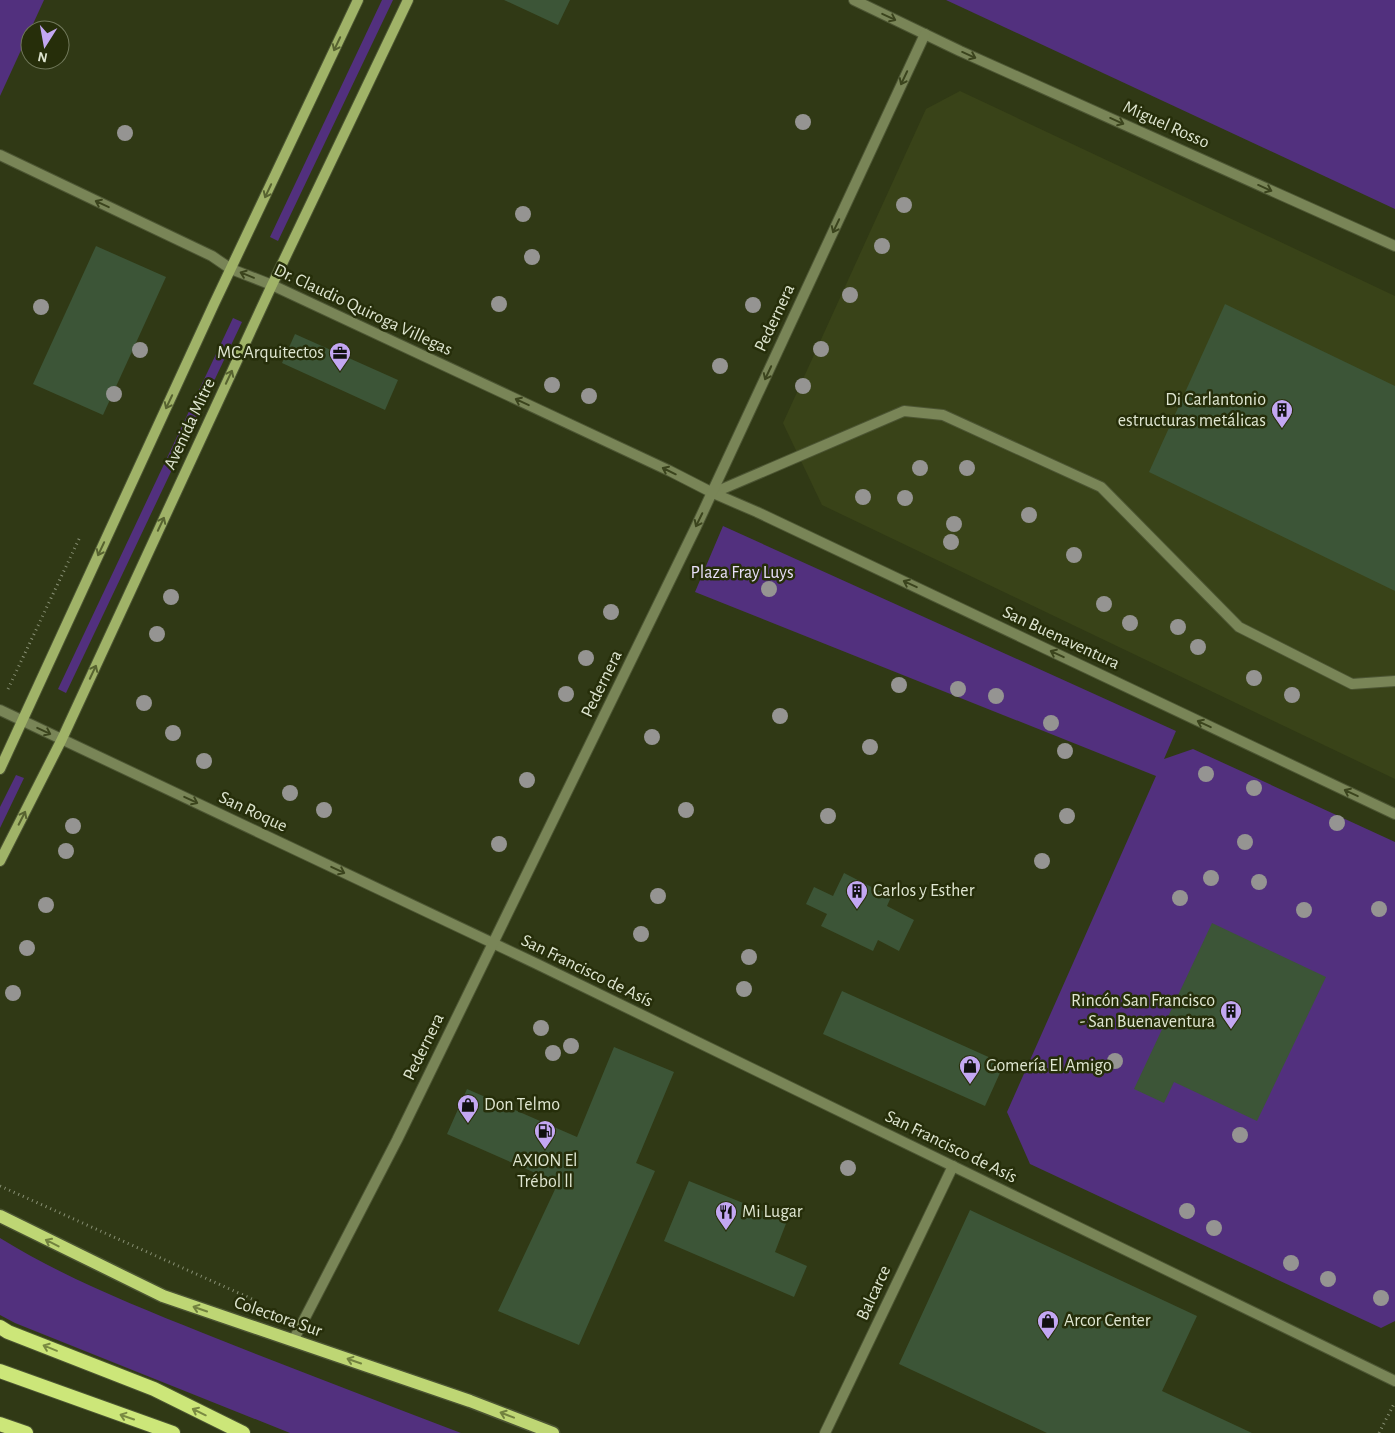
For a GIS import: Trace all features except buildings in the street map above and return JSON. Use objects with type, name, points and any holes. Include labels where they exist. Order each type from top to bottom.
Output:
[{"type":"highway","points":[[0,1327],[8,1332],[154,1390],[243,1433]]},
{"type":"highway","points":[[0,1371],[173,1433]]},
{"type":"highway","points":[[0,1424],[26,1433]]},
{"type":"main road","name":"Avenida Mitre","points":[[0,769],[231,268],[358,0]]},
{"type":"main road","name":"Avenida Mitre","points":[[0,861],[62,739],[272,285],[408,0]]},
{"type":"main road","name":"Colectora Sur","points":[[0,1216],[163,1296],[470,1401],[552,1433]]},
{"type":"street","name":"Miguel Rosso","points":[[854,0],[925,34],[1395,246]]},
{"type":"street","name":"Pedernera","points":[[293,1340],[397,1140],[713,493],[925,34]]},
{"type":"street","name":"Dr. Claudio Quiroga Villegas","points":[[0,155],[205,253],[231,268],[272,285],[670,471],[713,493]]},
{"type":"street","points":[[713,493],[904,411],[943,415],[1101,487],[1239,627],[1352,684],[1395,681]]},
{"type":"street","name":"San Buenaventura","points":[[713,493],[757,512],[1395,814]]},
{"type":"street","name":"San Roque","points":[[0,710],[493,943]]},
{"type":"street","name":"San Francisco de Asís","points":[[493,943],[1395,1381]]},
{"type":"street","name":"Balcarce","points":[[825,1433],[952,1166]]},
{"type":"path","points":[[0,1186],[253,1300]]},
{"type":"path","points":[[1379,1433],[1395,1401]]},
{"type":"shaded area","points":[[960,91],[1395,296],[1395,779],[822,505],[783,423],[926,109]]},
{"type":"green space","points":[[0,0],[44,0],[35,20],[20,20],[20,52],[0,96]]},
{"type":"green space","points":[[382,0],[393,0],[278,241],[270,237]]},
{"type":"green space","points":[[946,0],[1395,0],[1395,209]]},
{"type":"green space","points":[[233,318],[242,322],[66,693],[58,689]]},
{"type":"green space","name":"Rincón San Francisco - San Buenaventura","points":[[723,526],[1176,731],[1164,759],[1193,749],[1395,842],[1395,1321],[1381,1328],[1030,1164],[1007,1112],[1156,776],[695,592]]},
{"type":"green space","points":[[16,775],[24,778],[0,828],[0,807]]},
{"type":"green space","points":[[0,1238],[73,1278],[125,1301],[461,1433],[290,1433],[15,1323],[0,1315]]},
{"type":"place","name":"MC Arquitectos","points":[[340,372]]},
{"type":"place","name":"Di Carlantonio estructuras metálicas","points":[[1282,429]]},
{"type":"place","name":"Carlos y Esther","points":[[857,910]]},
{"type":"place","name":"Rincón San Francisco - San Buenaventura","points":[[1231,1030]]},
{"type":"place","name":"Gomería El Amigo","points":[[970,1085]]},
{"type":"place","name":"Don Telmo","points":[[468,1124]]},
{"type":"place","name":"AXION El Trébol ll","points":[[545,1150]]},
{"type":"place","name":"Mi Lugar","points":[[726,1231]]},
{"type":"place","name":"Arcor Center","points":[[1048,1340]]},
{"type":"park label","name":"Plaza Fray Luys","points":[[742,573]]}]
